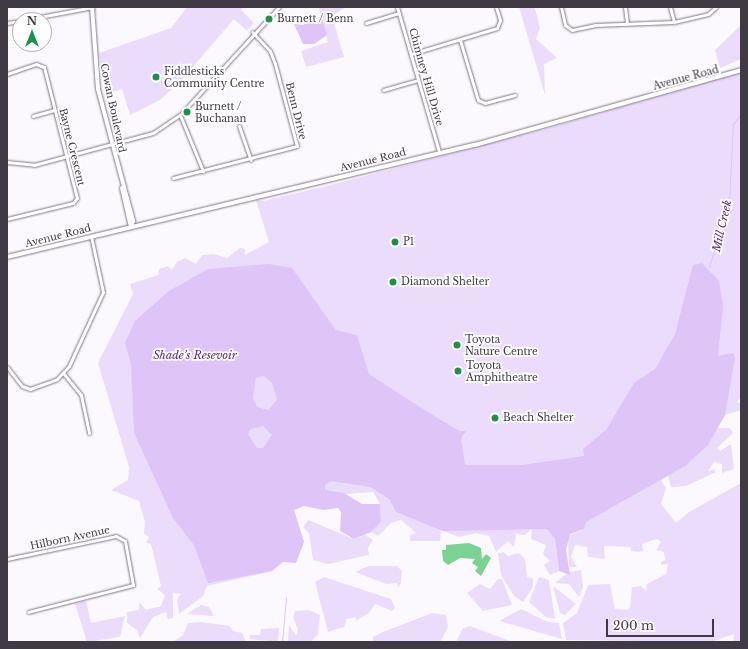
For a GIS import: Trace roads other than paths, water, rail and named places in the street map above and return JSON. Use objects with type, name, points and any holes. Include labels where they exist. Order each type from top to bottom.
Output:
[{"type":"street","points":[[52,13],[93,7]]},
{"type":"street","name":"Cowan Boulevard","points":[[93,7],[95,63],[122,188],[133,221],[131,227]]},
{"type":"street","points":[[7,162],[27,166],[142,138],[180,115],[252,32],[279,7]]},
{"type":"street","name":"Chimney Hill Drive","points":[[397,7],[439,152]]},
{"type":"street","points":[[411,54],[497,28],[496,7]]},
{"type":"street","points":[[561,7],[569,30],[627,23],[674,22],[708,14],[716,7]]},
{"type":"street","points":[[625,7],[627,23]]},
{"type":"street","points":[[670,7],[674,22]]},
{"type":"street","points":[[366,23],[399,13]]},
{"type":"street","name":"Benn Drive","points":[[173,178],[295,149],[298,143],[275,64],[270,51],[252,32]]},
{"type":"street","points":[[460,40],[478,100],[485,103],[515,95]]},
{"type":"street","name":"Bayne Crescent","points":[[7,74],[41,64],[66,157],[76,202],[7,219]]},
{"type":"street","name":"Avenue Road","points":[[7,257],[565,122],[741,70]]},
{"type":"street","points":[[383,90],[418,80]]},
{"type":"street","points":[[33,116],[54,110]]},
{"type":"street","points":[[180,115],[203,171]]},
{"type":"street","points":[[239,126],[251,160]]},
{"type":"street","points":[[7,367],[22,386],[30,389],[64,374],[103,292],[91,236]]},
{"type":"street","points":[[64,374],[81,395],[89,433]]},
{"type":"street","name":"Hilborn Avenue","points":[[7,559],[116,536],[125,542],[133,585],[28,612]]},
{"type":"water","points":[[322,19],[327,35],[314,44],[303,44],[294,24],[302,25]]},
{"type":"water","name":"Shade’s Resevoir","points":[[702,263],[719,281],[723,307],[718,356],[733,353],[735,357],[725,415],[708,445],[685,466],[586,522],[584,529],[570,534],[566,550],[570,575],[559,571],[555,539],[547,529],[443,531],[396,512],[389,499],[370,487],[331,481],[325,485],[325,490],[344,493],[362,504],[380,504],[381,522],[371,532],[354,539],[340,531],[341,512],[338,508],[323,510],[304,506],[294,510],[304,542],[296,563],[283,562],[272,571],[208,583],[194,545],[173,518],[134,433],[131,364],[125,343],[135,321],[169,291],[208,269],[269,264],[292,268],[336,330],[357,335],[369,374],[459,431],[466,431],[461,438],[465,465],[522,465],[584,456],[583,449],[606,430],[634,383],[655,369],[675,334],[693,265]],"holes":[[[264,376],[272,383],[277,399],[269,410],[257,407],[253,398],[256,378]],[[263,426],[272,435],[263,448],[257,448],[248,434],[251,429]]]},
{"type":"waterway","name":"Mill Creek","points":[[709,267],[729,202],[733,124],[741,114]]},
{"type":"waterway","name":"Mill Creek","points":[[282,642],[286,597]]},
{"type":"place","name":"Burnett / Benn","points":[[269,19]]},
{"type":"place","name":"Fiddlesticks Community Centre","points":[[156,77]]},
{"type":"place","name":"Burnett / Buchanan","points":[[187,112]]},
{"type":"place","name":"P1","points":[[395,242]]},
{"type":"place","name":"Diamond Shelter","points":[[393,282]]},
{"type":"place","name":"Toyota Nature Centre","points":[[457,345]]},
{"type":"place","name":"Toyota Amphitheatre","points":[[458,371]]},
{"type":"place","name":"Beach Shelter","points":[[495,418]]}]
